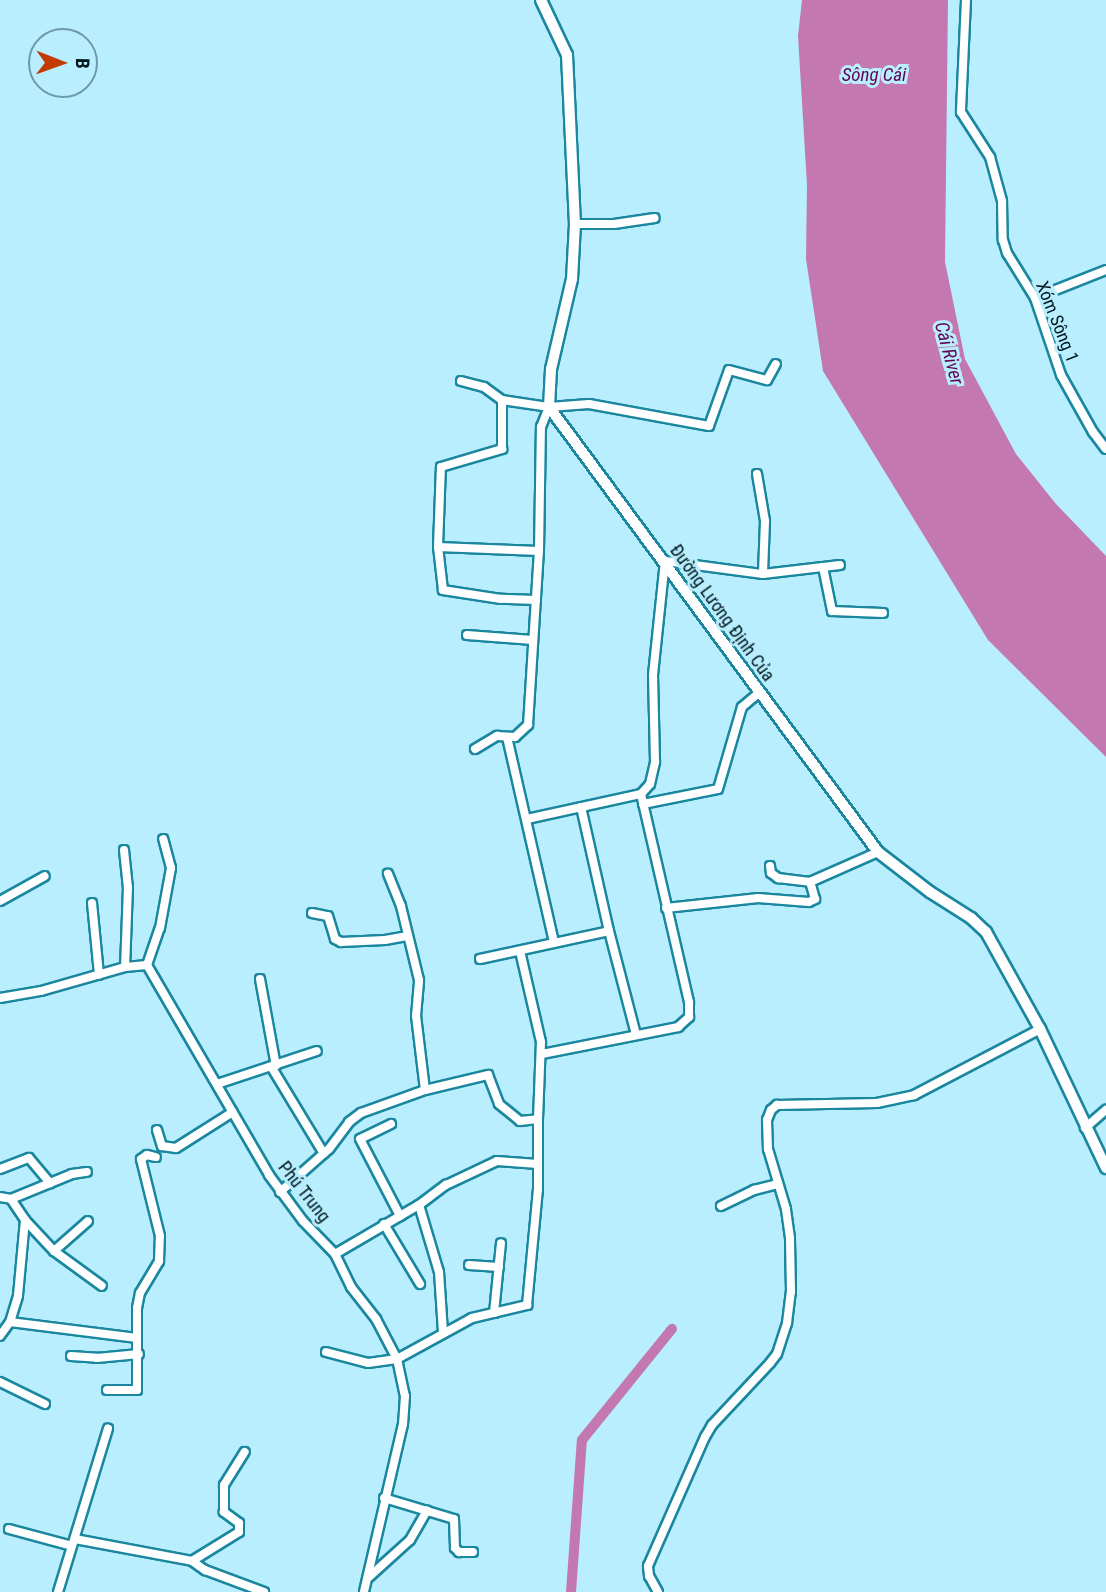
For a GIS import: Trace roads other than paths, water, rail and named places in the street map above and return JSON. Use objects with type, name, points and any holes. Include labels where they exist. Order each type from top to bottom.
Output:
[{"type":"street","points":[[475,749],[489,739],[515,737],[528,725],[539,551],[541,427],[549,407],[551,369],[572,279],[575,224],[567,55],[541,0]]},
{"type":"street","name":"Xóm Sông 1","points":[[966,0],[961,112],[990,157],[1002,201],[1003,240],[1011,261],[1035,298],[1061,375],[1093,432],[1106,449]]},
{"type":"street","points":[[575,224],[614,224],[655,218]]},
{"type":"street","points":[[1035,298],[1106,270]]},
{"type":"street","points":[[461,382],[484,387],[502,400],[549,407],[589,404],[709,426],[729,370],[767,380],[776,363]]},
{"type":"street","points":[[502,400],[502,449],[441,467],[438,547],[443,590],[501,599],[536,600]]},
{"type":"street","name":"Đường Lương Định Của","points":[[549,407],[878,852],[930,892],[971,918],[986,932],[1040,1029],[1106,1168]]},
{"type":"street","points":[[757,474],[765,520],[763,574]]},
{"type":"street","points":[[438,547],[539,551]]},
{"type":"street","points":[[527,819],[641,794],[650,784],[655,762],[653,676],[665,561],[763,574],[840,565]]},
{"type":"street","points":[[823,567],[832,611],[883,613]]},
{"type":"street","points":[[467,635],[533,640]]},
{"type":"street","points":[[643,804],[719,789],[742,707],[760,692]]},
{"type":"street","points":[[507,737],[554,943]]},
{"type":"street","points":[[542,1054],[678,1027],[689,1017],[689,1002],[641,794]]},
{"type":"street","points":[[582,807],[608,931],[636,1035]]},
{"type":"street","points":[[0,998],[41,991],[125,967],[147,965],[160,928],[171,868],[163,839]]},
{"type":"street","points":[[124,850],[128,887],[125,967]]},
{"type":"street","points":[[770,866],[771,873],[778,878],[810,882],[878,852]]},
{"type":"street","points":[[388,873],[401,906],[419,980],[416,1016],[425,1090]]},
{"type":"street","points":[[0,901],[45,876]]},
{"type":"street","points":[[666,908],[758,898],[809,902],[815,899],[810,882]]},
{"type":"street","points":[[92,903],[99,975]]},
{"type":"street","points":[[312,913],[328,916],[335,939],[341,942],[407,936]]},
{"type":"street","points":[[480,960],[608,931]]},
{"type":"street","points":[[326,1352],[368,1363],[397,1359],[472,1318],[527,1305],[538,1164],[542,1054],[520,951]]},
{"type":"street","name":"Phú Trung","points":[[147,965],[281,1192],[335,1254],[351,1287],[376,1319],[397,1359],[404,1383],[404,1416],[365,1591]]},
{"type":"street","points":[[260,979],[274,1067],[324,1154]]},
{"type":"street","points":[[658,1592],[649,1576],[648,1566],[705,1437],[712,1425],[777,1354],[787,1322],[792,1263],[786,1209],[766,1136],[767,1120],[777,1105],[877,1103],[914,1095],[1040,1029]]},
{"type":"street","points":[[217,1084],[317,1051]]},
{"type":"street","points":[[281,1192],[324,1154],[349,1122],[361,1114],[425,1090],[460,1084],[488,1075],[499,1104],[520,1121],[538,1119]]},
{"type":"street","points":[[1085,1128],[1106,1110]]},
{"type":"street","points":[[157,1130],[162,1146],[176,1148],[233,1112]]},
{"type":"street","points":[[391,1124],[360,1139],[400,1216]]},
{"type":"street","points":[[107,1390],[137,1390],[139,1301],[159,1261],[160,1236],[141,1159],[147,1156],[156,1157]]},
{"type":"street","points":[[0,1168],[30,1158],[50,1183]]},
{"type":"street","points":[[335,1254],[419,1205],[446,1185],[497,1161],[538,1164]]},
{"type":"street","points":[[0,1197],[11,1199],[77,1172],[87,1172]]},
{"type":"street","points":[[721,1206],[754,1190],[778,1184]]},
{"type":"street","points":[[11,1199],[24,1220],[54,1251],[102,1286]]},
{"type":"street","points":[[419,1205],[439,1272],[443,1332]]},
{"type":"street","points":[[0,1336],[10,1322],[18,1296],[24,1220]]},
{"type":"street","points":[[54,1251],[88,1221]]},
{"type":"street","points":[[384,1224],[420,1284]]},
{"type":"street","points":[[494,1313],[501,1243]]},
{"type":"street","points":[[469,1265],[499,1268]]},
{"type":"street","points":[[10,1322],[137,1338]]},
{"type":"street","points":[[71,1356],[97,1358],[139,1354]]},
{"type":"street","points":[[0,1382],[45,1404]]},
{"type":"street","points":[[58,1592],[108,1428]]},
{"type":"street","points":[[192,1561],[235,1536],[241,1529],[224,1512],[224,1485],[245,1452]]},
{"type":"street","points":[[384,1498],[454,1519],[455,1548],[459,1552],[472,1552]]},
{"type":"street","points":[[369,1577],[410,1540],[427,1510]]},
{"type":"street","points":[[9,1529],[192,1561],[205,1570],[264,1592]]},
{"type":"street","points":[[365,1591],[375,1592]]},
{"type":"water","name":"Sông Cái","points":[[802,0],[948,0],[945,262],[965,359],[1016,454],[1056,504],[1106,556],[1106,757],[988,640],[823,371],[806,259],[807,185],[798,36]]},
{"type":"waterway","points":[[571,1592],[582,1440],[672,1329]]},
{"type":"water label","name":"Cái River","points":[[949,353]]}]
